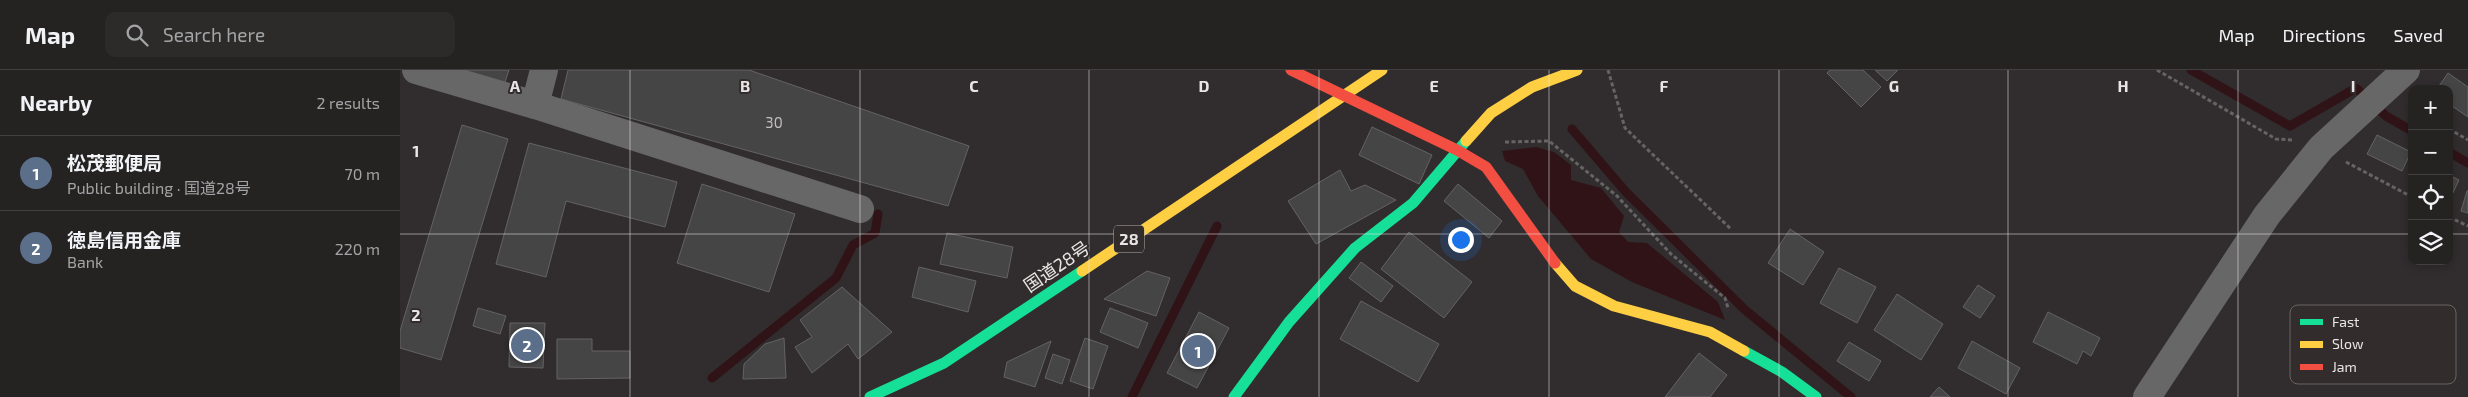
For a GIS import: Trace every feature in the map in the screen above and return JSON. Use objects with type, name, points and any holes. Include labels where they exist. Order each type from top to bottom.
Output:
[{"type":"main road","points":[[1292,70],[1461,146],[1486,167],[1548,256],[1575,286],[1614,306],[1710,332],[1782,372],[1816,397]]},
{"type":"main road","name":"国道28号","points":[[870,397],[944,363],[1382,70]]},
{"type":"main road","points":[[1234,397],[1289,322],[1355,248],[1413,203],[1491,113],[1532,87],[1577,70]]},
{"type":"street","points":[[416,70],[860,209]]},
{"type":"street","points":[[535,106],[544,70]]},
{"type":"street","points":[[2147,397],[2267,215],[2324,146],[2406,70]]},
{"type":"path","points":[[1608,70],[1625,128],[1731,229]]},
{"type":"path","points":[[2157,70],[2276,139],[2324,146],[2408,194]]},
{"type":"path","points":[[2451,130],[2468,140]]},
{"type":"path","points":[[1461,146],[1548,141],[1618,196],[1671,254],[1725,298],[1739,348]]},
{"type":"path","points":[[2453,218],[2468,226]]},
{"type":"shaded area","points":[[1536,147],[1554,152],[1571,165],[1571,180],[1601,188],[1624,216],[1619,232],[1628,242],[1647,243],[1718,302],[1725,320],[1632,282],[1591,259],[1538,196],[1523,169],[1505,161],[1502,151]]},
{"type":"building","points":[[446,70],[509,70],[503,88]]},
{"type":"building","points":[[568,70],[749,70],[969,146],[948,206],[561,99]]},
{"type":"building","points":[[1830,70],[1863,70],[1881,87],[1861,107],[1827,73]]},
{"type":"building","points":[[1875,70],[1898,70],[1887,81]]},
{"type":"building","points":[[2448,73],[2468,87],[2468,117],[2453,107],[2453,85],[2440,85]]},
{"type":"building","points":[[462,125],[508,139],[441,360],[400,348],[400,331]]},
{"type":"building","points":[[1372,127],[1432,155],[1419,184],[1359,155]]},
{"type":"building","points":[[2377,135],[2408,150],[2408,158],[2402,171],[2367,154]]},
{"type":"building","points":[[529,143],[677,182],[665,227],[566,201],[546,277],[496,264]]},
{"type":"building","points":[[1340,170],[1351,191],[1365,185],[1396,200],[1316,244],[1288,201]]},
{"type":"building","points":[[2453,177],[2459,180],[2453,193]]},
{"type":"building","points":[[702,184],[795,214],[769,292],[677,263]]},
{"type":"building","points":[[1458,184],[1502,221],[1489,238],[1444,201]]},
{"type":"building","points":[[2468,191],[2468,213],[2461,211]]},
{"type":"building","points":[[1790,229],[1824,252],[1803,285],[1768,263]]},
{"type":"building","points":[[1409,232],[1472,282],[1444,318],[1381,269]]},
{"type":"building","points":[[947,233],[1013,247],[1007,278],[940,264]]},
{"type":"building","points":[[1361,262],[1393,286],[1381,302],[1349,278]]},
{"type":"building","points":[[919,267],[976,281],[968,312],[912,297]]},
{"type":"building","points":[[1839,268],[1876,287],[1857,323],[1820,303]]},
{"type":"building","points":[[1147,271],[1170,278],[1156,316],[1104,299]]},
{"type":"building","points":[[1978,285],[1995,296],[1980,318],[1963,307]]},
{"type":"building","points":[[842,287],[892,332],[858,359],[848,344],[812,373],[795,347],[812,337],[800,320]]},
{"type":"building","points":[[1897,294],[1943,324],[1921,360],[1874,330]]},
{"type":"building","points":[[1361,301],[1439,344],[1418,382],[1340,339]]},
{"type":"building","points":[[478,308],[506,316],[500,334],[473,326]]},
{"type":"building","points":[[1110,308],[1148,323],[1138,348],[1100,332]]},
{"type":"building","points":[[1199,312],[1229,328],[1197,388],[1167,373]]},
{"type":"building","points":[[2048,312],[2100,338],[2091,356],[2083,351],[2077,364],[2033,342]]},
{"type":"building","points":[[510,323],[545,323],[543,368],[509,367]]},
{"type":"building","points":[[784,338],[786,378],[743,379],[744,364],[765,344]]},
{"type":"building","points":[[1085,338],[1108,346],[1093,389],[1070,381]]},
{"type":"building","points":[[557,339],[592,339],[592,351],[630,351],[630,378],[557,379]]},
{"type":"building","points":[[1051,341],[1035,387],[1004,377],[1007,362]]},
{"type":"building","points":[[1972,341],[2020,368],[2006,394],[1958,368]]},
{"type":"building","points":[[1849,342],[1881,361],[1869,381],[1837,361]]},
{"type":"building","points":[[1699,353],[1727,375],[1710,397],[1665,397]]},
{"type":"building","points":[[1053,354],[1070,360],[1062,384],[1045,378]]},
{"type":"building","points":[[1939,387],[1950,397],[1930,397]]},
{"type":"waterway","points":[[2191,70],[2290,126],[2356,88],[2386,116],[2410,130]]},
{"type":"waterway","points":[[1572,129],[1625,191],[1744,309],[1851,397]]},
{"type":"waterway","points":[[2453,154],[2468,163]]},
{"type":"waterway","points":[[712,378],[836,278],[853,245],[875,233],[878,214]]},
{"type":"waterway","points":[[1132,397],[1217,226]]},
{"type":"traffic: fast","points":[[1234,397],[1289,322],[1355,248],[1413,203],[1466,141]]},
{"type":"traffic: fast","points":[[870,397],[944,363],[1082,271]]},
{"type":"traffic: fast","points":[[1744,351],[1782,372],[1816,397]]},
{"type":"traffic: slow","points":[[1082,271],[1382,70]]},
{"type":"traffic: slow","points":[[1466,141],[1491,113],[1532,87],[1577,70]]},
{"type":"traffic: slow","points":[[1555,263],[1575,286],[1614,306],[1710,332],[1744,351]]},
{"type":"traffic: jam","points":[[1291,70],[1457,150],[1486,167],[1555,263]]},
{"type":"place","name":"徳島信用金庫","points":[[527,345]]},
{"type":"place","name":"松茂郵便局","points":[[1198,351]]}]
